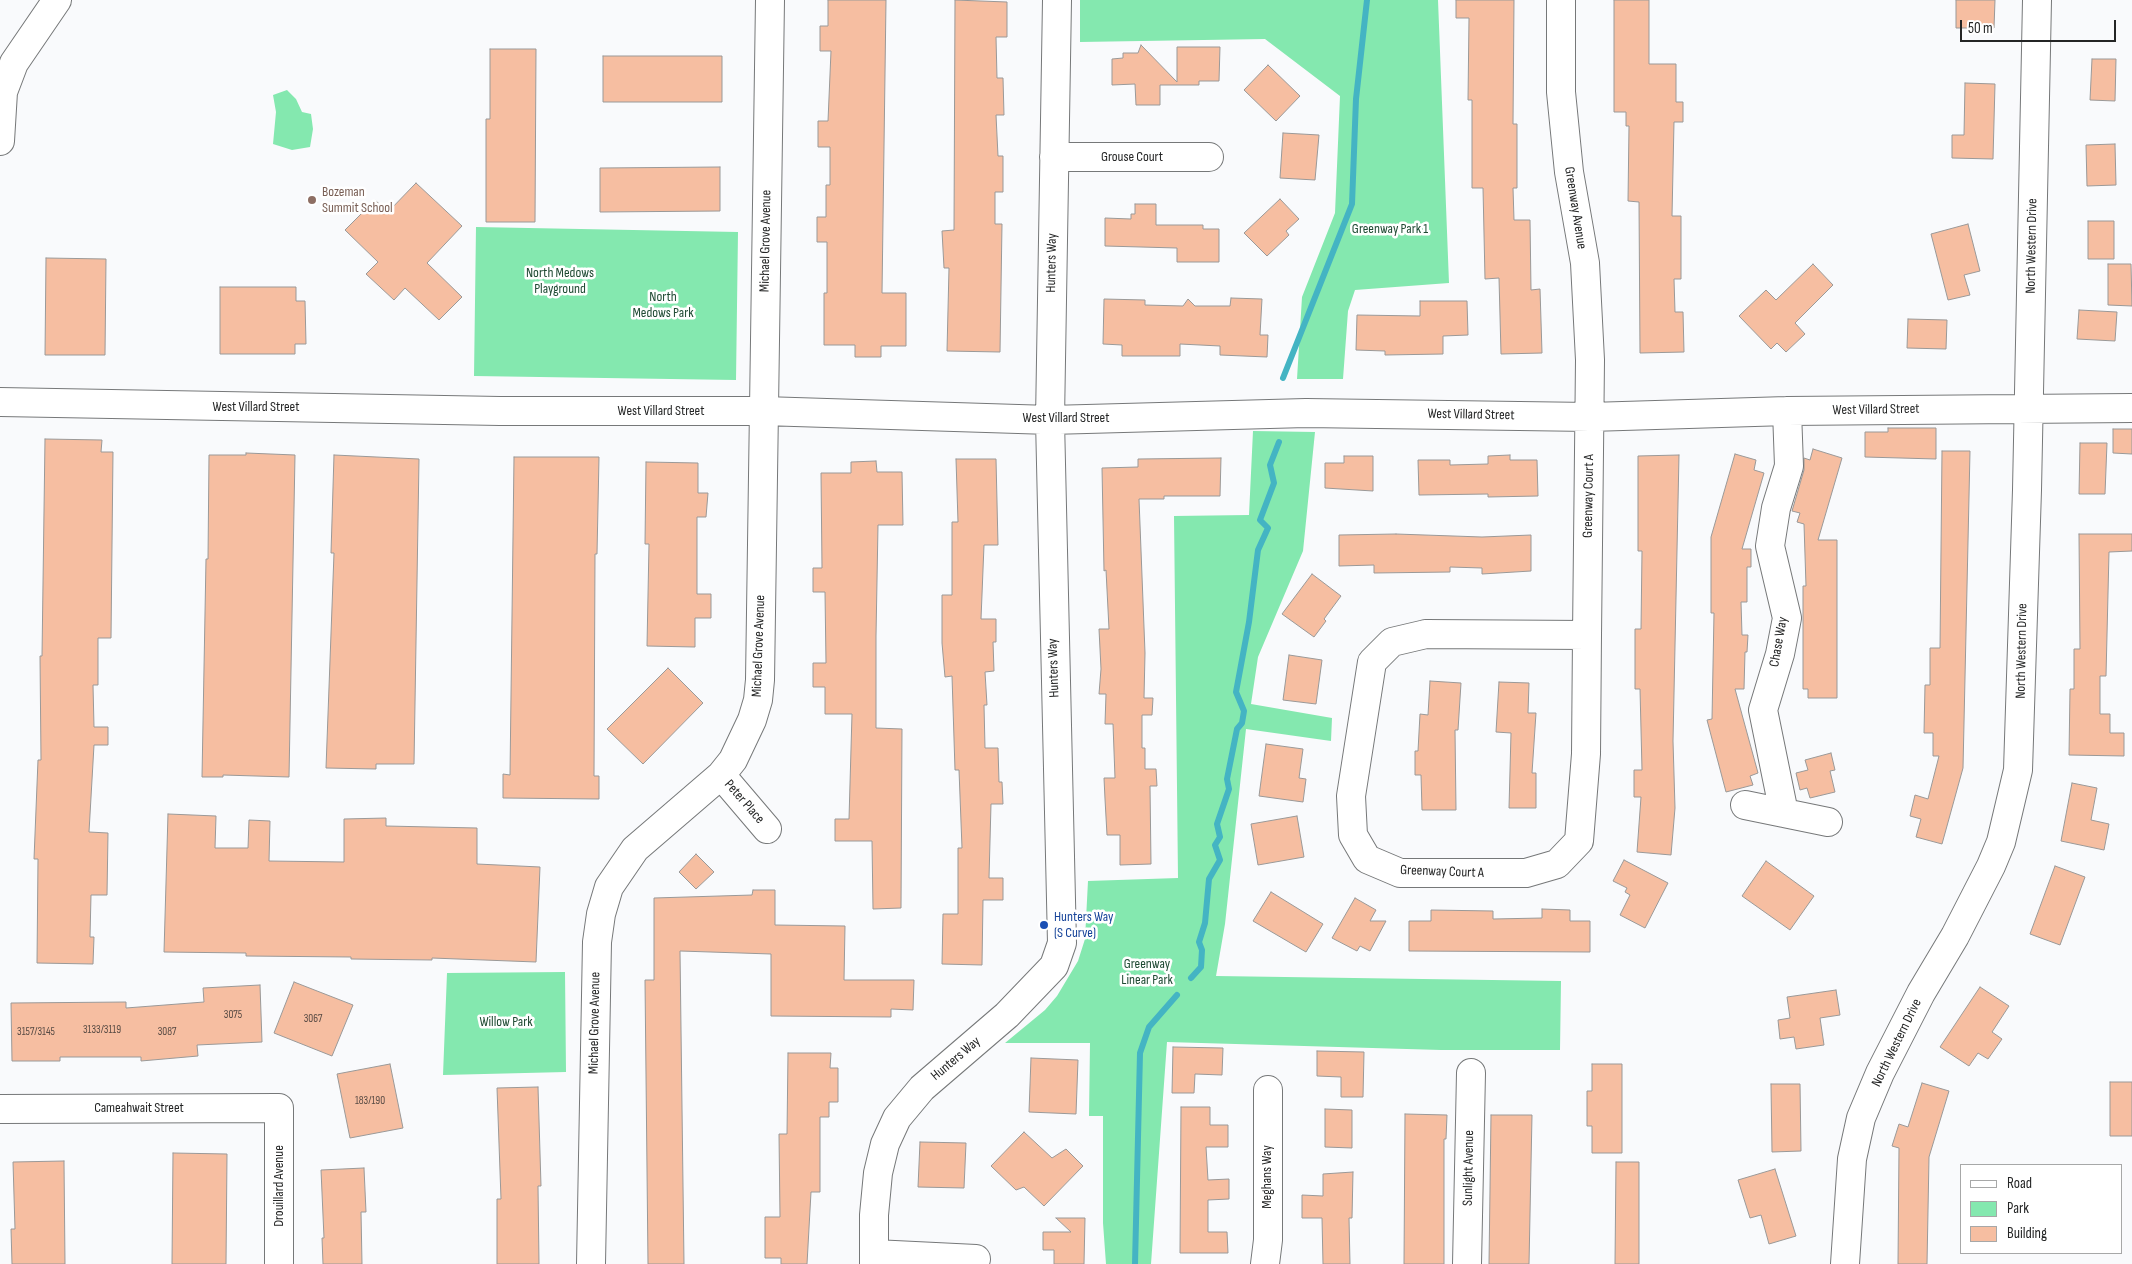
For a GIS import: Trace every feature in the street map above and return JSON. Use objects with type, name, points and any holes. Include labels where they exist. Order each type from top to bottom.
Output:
[{"type":"street","points":[[0,141],[3,92],[14,63],[58,0]]},
{"type":"street","name":"Michael Grove Avenue","points":[[591,1264],[597,972],[601,914],[609,887],[635,849],[721,775],[733,760],[752,720],[760,680],[770,0]]},
{"type":"street","name":"Hunters Way","points":[[874,1259],[874,1215],[878,1173],[885,1144],[898,1118],[922,1088],[1007,1015],[1054,966],[1062,943],[1050,420],[1057,0]]},
{"type":"street","name":"Greenway Avenue","points":[[1561,0],[1561,92],[1569,172],[1585,263],[1590,360],[1590,417]]},
{"type":"street","name":"North Western Drive","points":[[1845,1264],[1852,1159],[1861,1118],[1880,1073],[1921,993],[1955,936],[1991,866],[2001,842],[2018,770],[2029,407],[2037,0]]},
{"type":"street","name":"Grouse Court","points":[[1054,157],[1209,157]]},
{"type":"street","name":"West Villard Street","points":[[0,402],[500,410],[763,410],[1050,420],[1306,413],[1590,417],[1787,411],[2029,407],[2132,408]]},
{"type":"street","name":"Chase Way","points":[[1784,813],[1763,710],[1780,654],[1786,618],[1770,546],[1776,508],[1789,466],[1787,411]]},
{"type":"street","name":"Greenway Court A","points":[[1587,635],[1426,634],[1392,642],[1372,662],[1351,796],[1353,835],[1367,859],[1400,873],[1526,873],[1557,864],[1579,841],[1586,754],[1590,417]]},
{"type":"street","name":"Peter Place","points":[[721,775],[767,828]]},
{"type":"street","points":[[1745,805],[1828,822]]},
{"type":"street","name":"Sunlight Avenue","points":[[1467,1264],[1470,1073]]},
{"type":"street","name":"Meghans Way","points":[[1265,1264],[1268,1240],[1268,1090]]},
{"type":"street","name":"Cameahwait Street","points":[[0,1109],[279,1108]]},
{"type":"street","name":"Drouillard Avenue","points":[[279,1108],[279,1264]]},
{"type":"street","points":[[874,1259],[976,1259]]},
{"type":"green space","name":"Greenway Park 1","points":[[1080,0],[1438,0],[1449,283],[1355,290],[1348,311],[1343,379],[1297,379],[1302,297],[1335,213],[1340,96],[1265,39],[1080,42]]},
{"type":"green space","points":[[287,90],[296,99],[302,112],[311,114],[313,129],[310,147],[292,150],[273,144],[276,112],[273,95]]},
{"type":"green space","name":"North Medows Park","points":[[476,227],[738,232],[736,380],[474,376]]},
{"type":"green space","name":"Greenway Linear Park","points":[[1253,431],[1315,432],[1303,551],[1258,657],[1251,704],[1332,718],[1331,741],[1246,729],[1225,924],[1216,976],[1561,981],[1560,1050],[1441,1050],[1167,1042],[1151,1264],[1106,1264],[1103,1223],[1103,1116],[1089,1116],[1090,1043],[1005,1043],[1045,1010],[1057,996],[1078,961],[1085,939],[1088,881],[1178,878],[1174,516],[1249,515]]},
{"type":"green space","name":"Willow Park","points":[[565,972],[566,1072],[443,1075],[447,973]]},
{"type":"building","points":[[828,0],[886,0],[882,293],[906,293],[906,346],[881,346],[881,357],[855,357],[855,345],[824,345],[824,293],[827,293],[827,242],[817,242],[817,217],[826,217],[826,185],[830,185],[830,147],[818,147],[818,121],[828,121],[831,51],[820,51],[820,26],[828,26]]},
{"type":"building","points":[[955,0],[1007,2],[1007,37],[996,37],[997,78],[1003,78],[1004,115],[996,115],[998,156],[1003,156],[1003,192],[995,192],[995,224],[1002,224],[1000,352],[947,351],[949,268],[944,268],[942,231],[954,230]]},
{"type":"building","points":[[1456,0],[1514,0],[1513,124],[1517,124],[1517,188],[1513,188],[1514,220],[1530,220],[1531,290],[1540,289],[1542,353],[1501,354],[1499,278],[1485,279],[1483,188],[1472,188],[1472,100],[1468,100],[1469,18],[1456,18]]},
{"type":"building","points":[[1614,0],[1649,0],[1649,64],[1676,64],[1676,102],[1683,102],[1683,122],[1674,122],[1672,216],[1681,216],[1681,279],[1674,279],[1675,312],[1683,312],[1684,352],[1640,353],[1639,202],[1628,201],[1629,126],[1626,126],[1626,112],[1614,112]]},
{"type":"building","points":[[1956,0],[1995,0],[1994,28],[1956,28]]},
{"type":"building","points":[[1141,45],[1177,82],[1177,47],[1220,47],[1219,81],[1199,81],[1199,85],[1160,85],[1160,105],[1136,105],[1135,84],[1112,85],[1112,59],[1123,58],[1123,53],[1138,53]]},
{"type":"building","points":[[490,49],[536,49],[535,222],[486,222],[486,119],[490,119]]},
{"type":"building","points":[[603,56],[722,56],[722,102],[603,102]]},
{"type":"building","points":[[2092,59],[2116,59],[2115,101],[2090,100]]},
{"type":"building","points":[[1268,65],[1300,96],[1276,121],[1244,90]]},
{"type":"building","points":[[1965,83],[1995,84],[1993,159],[1952,158],[1952,135],[1964,135]]},
{"type":"building","points":[[1283,133],[1319,135],[1315,180],[1280,178]]},
{"type":"building","points":[[2115,144],[2116,185],[2087,186],[2086,145]]},
{"type":"building","points":[[720,167],[720,211],[600,212],[600,168]]},
{"type":"building","points":[[416,183],[462,226],[427,263],[462,297],[439,320],[405,288],[394,300],[366,274],[378,262],[345,230],[375,200],[388,212]]},
{"type":"building","points":[[1280,199],[1299,219],[1286,231],[1289,235],[1267,256],[1244,233]]},
{"type":"building","points":[[1135,204],[1156,204],[1156,225],[1203,225],[1203,229],[1219,229],[1219,262],[1177,262],[1177,248],[1105,246],[1105,218],[1131,219],[1131,214],[1135,214]]},
{"type":"building","points":[[2088,221],[2114,221],[2114,259],[2088,259]]},
{"type":"building","points":[[1968,224],[1980,271],[1964,275],[1970,295],[1948,300],[1931,234]]},
{"type":"building","points":[[46,258],[106,259],[105,355],[45,355]]},
{"type":"building","points":[[1813,264],[1833,285],[1795,323],[1805,334],[1786,352],[1777,343],[1771,349],[1739,316],[1766,290],[1776,300]]},
{"type":"building","points":[[2108,264],[2131,264],[2132,306],[2108,305]]},
{"type":"building","points":[[220,287],[296,287],[296,301],[305,301],[306,344],[295,344],[295,354],[220,354]]},
{"type":"building","points":[[1231,298],[1262,299],[1260,335],[1268,335],[1267,357],[1220,355],[1220,346],[1180,344],[1180,356],[1122,356],[1122,345],[1103,344],[1104,299],[1145,300],[1145,305],[1183,306],[1188,299],[1195,306],[1230,306]]},
{"type":"building","points":[[1420,301],[1467,301],[1468,335],[1443,336],[1443,354],[1385,355],[1385,351],[1356,350],[1357,315],[1420,316]]},
{"type":"building","points":[[2079,310],[2117,312],[2115,341],[2077,339]]},
{"type":"building","points":[[1908,319],[1947,320],[1946,349],[1907,348]]},
{"type":"building","points":[[1888,428],[1936,428],[1936,459],[1865,457],[1865,432],[1888,432]]},
{"type":"building","points":[[2113,429],[2132,429],[2132,454],[2113,453]]},
{"type":"building","points":[[45,439],[102,440],[101,452],[113,452],[111,638],[98,638],[98,685],[93,685],[94,727],[108,727],[108,745],[94,745],[89,832],[108,833],[107,895],[91,895],[90,937],[94,937],[93,964],[37,963],[38,859],[34,859],[38,760],[41,760],[40,656],[42,656]]},
{"type":"building","points":[[2080,443],[2107,443],[2105,494],[2079,494]]},
{"type":"building","points":[[1813,449],[1842,458],[1818,540],[1837,540],[1837,698],[1808,698],[1808,689],[1803,689],[1803,586],[1806,586],[1804,524],[1797,522],[1800,513],[1792,511],[1804,470],[1804,458],[1810,460]]},
{"type":"building","points":[[1942,451],[1970,451],[1963,768],[1942,844],[1916,837],[1921,819],[1910,816],[1915,795],[1928,799],[1939,756],[1933,756],[1933,733],[1924,733],[1925,685],[1930,685],[1930,648],[1940,648]]},
{"type":"building","points":[[246,453],[295,455],[289,777],[223,775],[223,777],[202,777],[209,455],[246,455]]},
{"type":"building","points":[[1735,454],[1756,460],[1754,470],[1764,473],[1742,549],[1751,549],[1751,567],[1747,567],[1747,602],[1741,602],[1742,635],[1748,635],[1747,652],[1745,652],[1744,689],[1735,689],[1758,773],[1750,776],[1753,785],[1726,792],[1707,720],[1712,719],[1714,613],[1711,613],[1711,537]]},
{"type":"building","points":[[334,455],[419,459],[414,764],[376,764],[376,769],[326,768],[334,553],[331,553]]},
{"type":"building","points":[[1510,455],[1510,460],[1537,460],[1538,496],[1488,497],[1488,494],[1419,495],[1418,460],[1450,460],[1450,465],[1488,464],[1488,456]]},
{"type":"building","points":[[1679,455],[1673,741],[1675,808],[1671,855],[1637,852],[1641,797],[1634,797],[1634,770],[1642,770],[1640,689],[1635,689],[1635,629],[1641,629],[1642,551],[1638,551],[1638,456]]},
{"type":"building","points":[[1344,456],[1373,456],[1373,491],[1325,488],[1325,463],[1344,463]]},
{"type":"building","points":[[514,457],[599,457],[597,554],[595,554],[594,776],[599,776],[599,799],[503,798],[503,774],[510,775]]},
{"type":"building","points":[[1221,458],[1220,496],[1164,496],[1164,499],[1139,499],[1145,653],[1144,698],[1153,698],[1152,715],[1142,715],[1142,748],[1145,748],[1145,769],[1156,769],[1157,786],[1150,786],[1151,864],[1120,865],[1120,835],[1107,835],[1105,799],[1104,778],[1115,778],[1113,724],[1105,724],[1106,694],[1099,694],[1101,669],[1099,629],[1109,629],[1106,570],[1104,571],[1102,468],[1138,467],[1138,459]]},
{"type":"building","points":[[956,459],[996,459],[998,545],[984,545],[981,619],[996,619],[996,642],[993,642],[994,671],[985,672],[987,705],[984,705],[985,748],[998,748],[999,782],[1002,782],[1003,804],[991,804],[989,878],[1003,878],[1003,900],[983,900],[982,965],[942,964],[943,914],[958,914],[958,848],[962,848],[959,770],[955,770],[952,676],[945,677],[942,643],[942,595],[952,595],[952,522],[958,522]]},
{"type":"building","points":[[876,461],[877,472],[902,472],[903,525],[878,525],[876,636],[876,728],[902,729],[901,908],[873,909],[872,841],[835,841],[835,819],[849,819],[852,714],[825,714],[825,687],[813,687],[813,663],[826,663],[825,592],[813,592],[813,568],[822,568],[821,473],[851,473],[851,462]]},
{"type":"building","points":[[646,462],[698,463],[698,493],[708,493],[706,517],[697,517],[697,594],[711,594],[711,618],[695,618],[695,647],[647,646],[649,544],[645,544]]},
{"type":"building","points":[[1396,534],[1482,537],[1531,535],[1531,571],[1482,574],[1482,568],[1450,567],[1450,572],[1374,573],[1374,565],[1339,566],[1339,535]]},
{"type":"building","points":[[2079,534],[2132,534],[2132,551],[2109,552],[2106,676],[2100,676],[2100,714],[2110,714],[2110,733],[2124,733],[2124,756],[2069,755],[2070,689],[2074,689],[2074,649],[2080,649]]},
{"type":"building","points":[[1312,574],[1341,596],[1324,619],[1326,621],[1314,637],[1282,614]]},
{"type":"building","points":[[1289,655],[1322,660],[1316,704],[1283,700]]},
{"type":"building","points":[[668,668],[703,703],[643,764],[607,729]]},
{"type":"building","points":[[1430,681],[1461,683],[1458,730],[1455,730],[1456,810],[1422,810],[1421,775],[1415,775],[1415,751],[1418,751],[1420,714],[1428,715]]},
{"type":"building","points":[[1499,682],[1529,683],[1528,713],[1536,713],[1532,773],[1536,773],[1536,808],[1509,808],[1511,733],[1496,732]]},
{"type":"building","points":[[1266,744],[1303,749],[1299,778],[1306,779],[1303,802],[1259,796]]},
{"type":"building","points":[[1831,753],[1835,770],[1830,771],[1835,792],[1810,798],[1807,788],[1800,790],[1796,773],[1808,770],[1805,760]]},
{"type":"building","points":[[2072,783],[2097,788],[2091,820],[2109,824],[2104,850],[2061,841]]},
{"type":"building","points":[[168,814],[216,816],[215,848],[248,848],[249,820],[270,821],[269,861],[344,862],[344,819],[386,818],[386,826],[477,828],[477,864],[540,867],[536,962],[432,958],[432,960],[351,959],[351,957],[246,956],[246,953],[164,952]]},
{"type":"building","points":[[1297,816],[1304,857],[1258,865],[1251,824]]},
{"type":"building","points":[[696,854],[714,872],[696,889],[679,872]]},
{"type":"building","points":[[1624,860],[1668,883],[1645,928],[1620,915],[1630,895],[1625,892],[1627,888],[1613,881]]},
{"type":"building","points":[[1766,861],[1814,896],[1790,930],[1742,896]]},
{"type":"building","points":[[2055,866],[2085,877],[2060,945],[2030,934]]},
{"type":"building","points":[[753,890],[775,890],[775,925],[845,926],[844,980],[914,980],[913,1010],[891,1009],[891,1017],[771,1016],[771,954],[680,951],[684,1264],[648,1264],[645,980],[654,980],[654,898],[752,895]]},
{"type":"building","points":[[1271,892],[1323,924],[1306,952],[1253,921]]},
{"type":"building","points":[[1355,898],[1376,910],[1370,921],[1386,921],[1370,951],[1360,946],[1357,951],[1332,938]]},
{"type":"building","points":[[1542,909],[1570,910],[1570,921],[1590,921],[1590,952],[1409,951],[1409,921],[1431,921],[1431,910],[1493,911],[1493,919],[1542,918]]},
{"type":"building","points":[[294,982],[353,1005],[332,1056],[274,1033]]},
{"type":"building","points":[[260,985],[262,1042],[197,1045],[198,1056],[141,1061],[141,1057],[60,1057],[60,1061],[12,1061],[11,1003],[126,1002],[126,1008],[204,1002],[203,988]]},
{"type":"building","points":[[1980,987],[2009,1006],[1992,1032],[2002,1039],[1988,1059],[1978,1053],[1969,1066],[1940,1047]]},
{"type":"building","points":[[1836,990],[1840,1015],[1820,1018],[1824,1045],[1796,1049],[1794,1037],[1780,1039],[1778,1020],[1790,1018],[1787,997]]},
{"type":"building","points":[[1173,1047],[1223,1048],[1222,1075],[1195,1074],[1194,1093],[1172,1093]]},
{"type":"building","points":[[1317,1051],[1364,1052],[1363,1097],[1341,1097],[1341,1077],[1317,1076]]},
{"type":"building","points":[[788,1053],[831,1053],[830,1068],[838,1068],[838,1102],[829,1102],[829,1117],[820,1117],[820,1192],[811,1192],[807,1264],[781,1264],[781,1258],[765,1258],[765,1217],[780,1217],[779,1134],[787,1134]]},
{"type":"building","points":[[1031,1058],[1078,1060],[1076,1114],[1029,1112]]},
{"type":"building","points":[[390,1064],[403,1128],[350,1138],[337,1074]]},
{"type":"building","points":[[1592,1064],[1622,1064],[1622,1153],[1592,1153],[1592,1126],[1587,1126],[1587,1091],[1592,1091]]},
{"type":"building","points":[[2110,1082],[2132,1082],[2132,1136],[2110,1136]]},
{"type":"building","points":[[1922,1083],[1949,1091],[1929,1157],[1927,1264],[1898,1264],[1899,1148],[1892,1146],[1899,1124],[1908,1127]]},
{"type":"building","points":[[1771,1084],[1800,1084],[1801,1151],[1772,1152]]},
{"type":"building","points":[[538,1087],[541,1186],[538,1186],[539,1264],[497,1264],[497,1199],[501,1199],[497,1088]]},
{"type":"building","points":[[1181,1107],[1210,1107],[1210,1125],[1228,1125],[1228,1147],[1206,1147],[1208,1180],[1229,1179],[1229,1199],[1208,1200],[1208,1232],[1227,1232],[1228,1253],[1180,1253]]},
{"type":"building","points":[[1325,1109],[1352,1110],[1352,1148],[1325,1147]]},
{"type":"building","points":[[1405,1114],[1447,1115],[1446,1139],[1444,1139],[1444,1264],[1404,1264]]},
{"type":"building","points":[[1491,1115],[1532,1115],[1529,1264],[1489,1264]]},
{"type":"building","points":[[1024,1132],[1052,1158],[1066,1149],[1083,1166],[1044,1206],[1024,1187],[1016,1190],[991,1166]]},
{"type":"building","points":[[920,1142],[966,1143],[964,1188],[918,1187]]},
{"type":"building","points":[[173,1153],[227,1154],[226,1264],[172,1264]]},
{"type":"building","points":[[64,1161],[65,1264],[12,1264],[11,1229],[15,1229],[13,1162]]},
{"type":"building","points":[[1616,1162],[1639,1162],[1639,1264],[1615,1264]]},
{"type":"building","points":[[364,1168],[366,1212],[361,1212],[362,1264],[323,1264],[322,1238],[324,1238],[321,1170]]},
{"type":"building","points":[[1775,1169],[1796,1236],[1769,1244],[1761,1215],[1750,1218],[1738,1180]]},
{"type":"building","points":[[1353,1172],[1352,1218],[1349,1218],[1350,1264],[1323,1264],[1322,1218],[1302,1218],[1302,1195],[1323,1196],[1323,1174]]},
{"type":"building","points":[[1056,1218],[1085,1218],[1084,1264],[1054,1264],[1054,1250],[1043,1250],[1043,1232],[1071,1232]]},
{"type":"waterway","points":[[1283,378],[1352,204],[1356,99],[1367,0]]},
{"type":"waterway","points":[[1191,978],[1201,967],[1202,950],[1199,942],[1205,923],[1209,879],[1220,860],[1215,845],[1220,837],[1217,824],[1229,789],[1227,779],[1237,729],[1242,723],[1244,711],[1236,692],[1249,622],[1258,550],[1268,528],[1260,520],[1274,483],[1270,465],[1279,442]]},
{"type":"waterway","points":[[1135,1264],[1140,1053],[1149,1027],[1177,995]]},
{"type":"place","name":"Bozeman Summit School","points":[[312,200]]},
{"type":"place","name":"Hunters Way (S Curve)","points":[[1044,925]]},
{"type":"park label","name":"North Medows Playground","points":[[560,282]]}]
